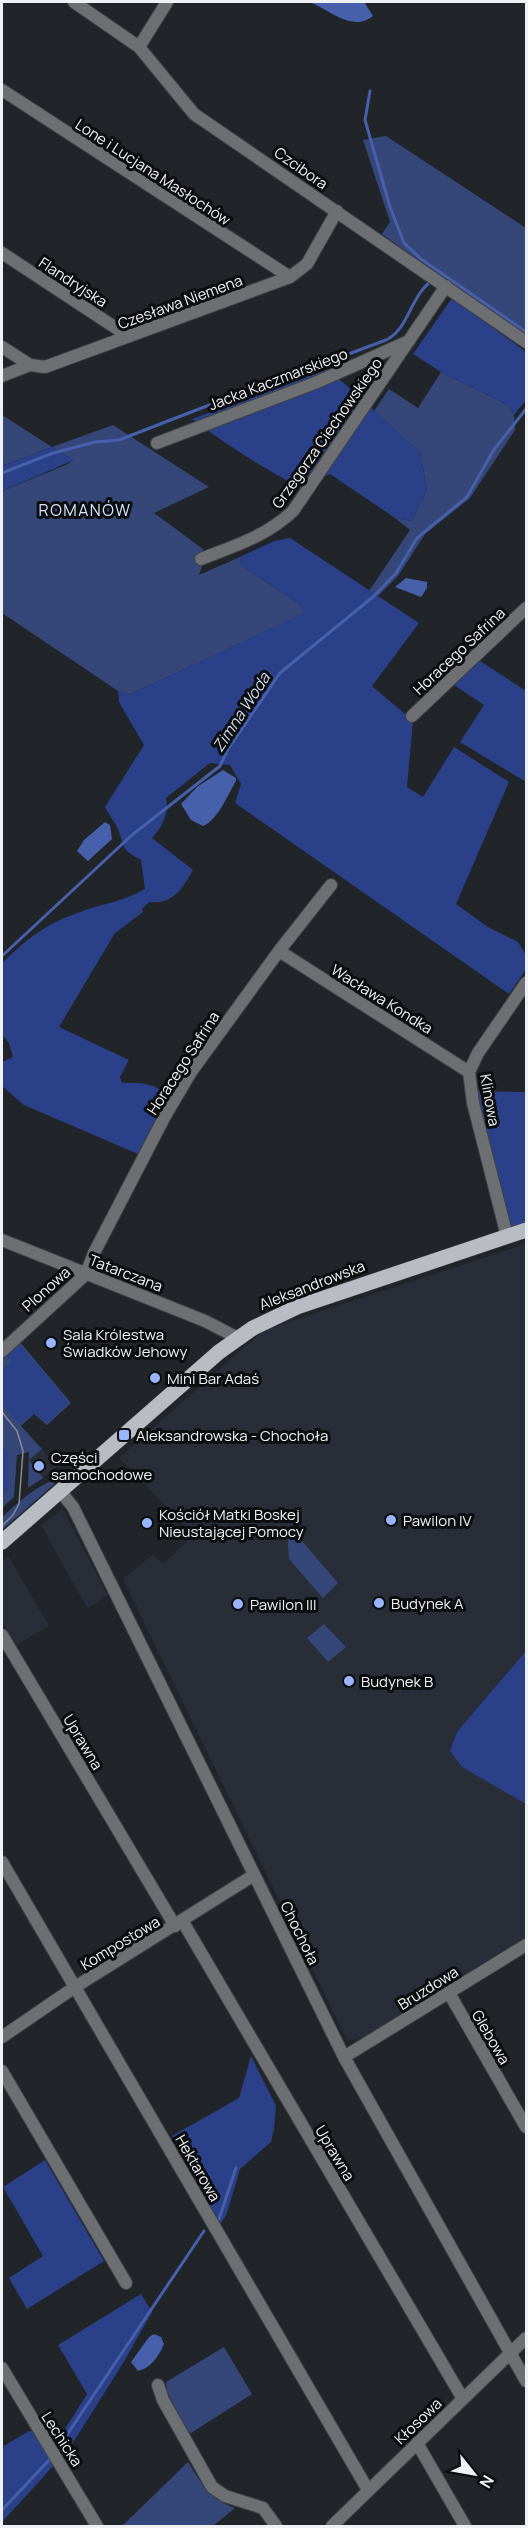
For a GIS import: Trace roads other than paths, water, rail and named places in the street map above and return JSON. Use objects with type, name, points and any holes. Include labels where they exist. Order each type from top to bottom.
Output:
[{"type":"main road","name":"Aleksandrowska","points":[[2,1542],[238,1338],[268,1320],[300,1306],[526,1230]]},
{"type":"street","name":"Czcibora","points":[[74,2],[139,47],[194,114],[526,342]]},
{"type":"street","points":[[139,47],[167,2]]},
{"type":"street","name":"Lone i Lucjana Masłochów","points":[[2,90],[290,277]]},
{"type":"street","name":"Czesława Niemena","points":[[2,375],[30,365],[45,367],[290,277],[307,264],[337,211]]},
{"type":"street","name":"Flandryjska","points":[[2,253],[128,336]]},
{"type":"street","name":"Grzegorza Ciechowskiego","points":[[201,559],[262,535],[293,511],[446,286]]},
{"type":"street","name":"Jacka Kaczmarskiego","points":[[157,443],[315,383],[410,340]]},
{"type":"street","points":[[2,347],[30,365]]},
{"type":"street","name":"Horacego Safrina","points":[[412,717],[526,608]]},
{"type":"street","name":"Horacego Safrina","points":[[86,1274],[99,1243],[177,1094],[279,951],[331,885]]},
{"type":"street","name":"Wacława Kondka","points":[[279,951],[469,1071]]},
{"type":"street","name":"Klinowa","points":[[507,1236],[473,1103],[469,1071],[478,1053],[526,983]]},
{"type":"street","name":"Tatarczana","points":[[2,1240],[205,1321],[238,1338]]},
{"type":"street","points":[[59,1263],[65,1275],[65,1291]]},
{"type":"street","name":"Plonowa","points":[[2,1351],[86,1274]]},
{"type":"street","name":"Chochoła","points":[[60,1491],[73,1507],[344,2057],[526,2381]]},
{"type":"street","name":"Uprawna","points":[[2,1635],[179,1924],[463,2399]]},
{"type":"street","name":"Hektarowa","points":[[2,1862],[368,2490]]},
{"type":"street","name":"Kompostowa","points":[[2,2037],[254,1875]]},
{"type":"street","name":"Bruzdowa","points":[[344,2057],[526,1945]]},
{"type":"street","name":"Glebowa","points":[[448,1993],[526,2127]]},
{"type":"street","points":[[2,2071],[126,2283]]},
{"type":"street","name":"Kłosowa","points":[[332,2526],[526,2338]]},
{"type":"street","name":"Lechicka","points":[[2,2368],[97,2526]]},
{"type":"street","points":[[158,2385],[163,2400],[212,2487],[225,2496],[263,2508],[276,2526]]},
{"type":"street","points":[[417,2444],[465,2526]]},
{"type":"waterway","points":[[370,91],[365,120],[390,207],[404,243],[421,259],[526,332]]},
{"type":"waterway","points":[[2,473],[53,453],[95,442],[119,440],[230,397],[247,387],[282,379],[386,340],[399,329],[418,296],[430,282]]},
{"type":"waterway","name":"Zimna Woda","points":[[2,956],[132,835],[220,766],[228,749],[280,673],[374,596],[396,573],[417,538],[467,497],[493,451],[526,409]]},
{"type":"waterway","points":[[219,2219],[236,2168]]},
{"type":"waterway","points":[[58,2448],[204,2231]]},
{"type":"waterway","points":[[2,2510],[52,2457]]},
{"type":"tram line","points":[[2,1412],[17,1431],[23,1451],[19,1504],[13,1515],[2,1526]]},
{"type":"place","name":"Sala Królestwa Świadków Jehowy","points":[[51,1343]]},
{"type":"place","name":"Mini Bar Adaś","points":[[155,1378]]},
{"type":"place","name":"Aleksandrowska - Chochoła","points":[[124,1435]]},
{"type":"place","name":"Części samochodowe","points":[[39,1466]]},
{"type":"place","name":"Pawilon IV","points":[[391,1520]]},
{"type":"place","name":"Kościół Matki Boskej Nieustającej Pomocy","points":[[147,1523]]},
{"type":"place","name":"Budynek A","points":[[379,1603]]},
{"type":"place","name":"Pawilon III","points":[[238,1604]]},
{"type":"place","name":"Budynek B","points":[[349,1681]]},
{"type":"district","name":"ROMANÓW","points":[[85,510]]}]
